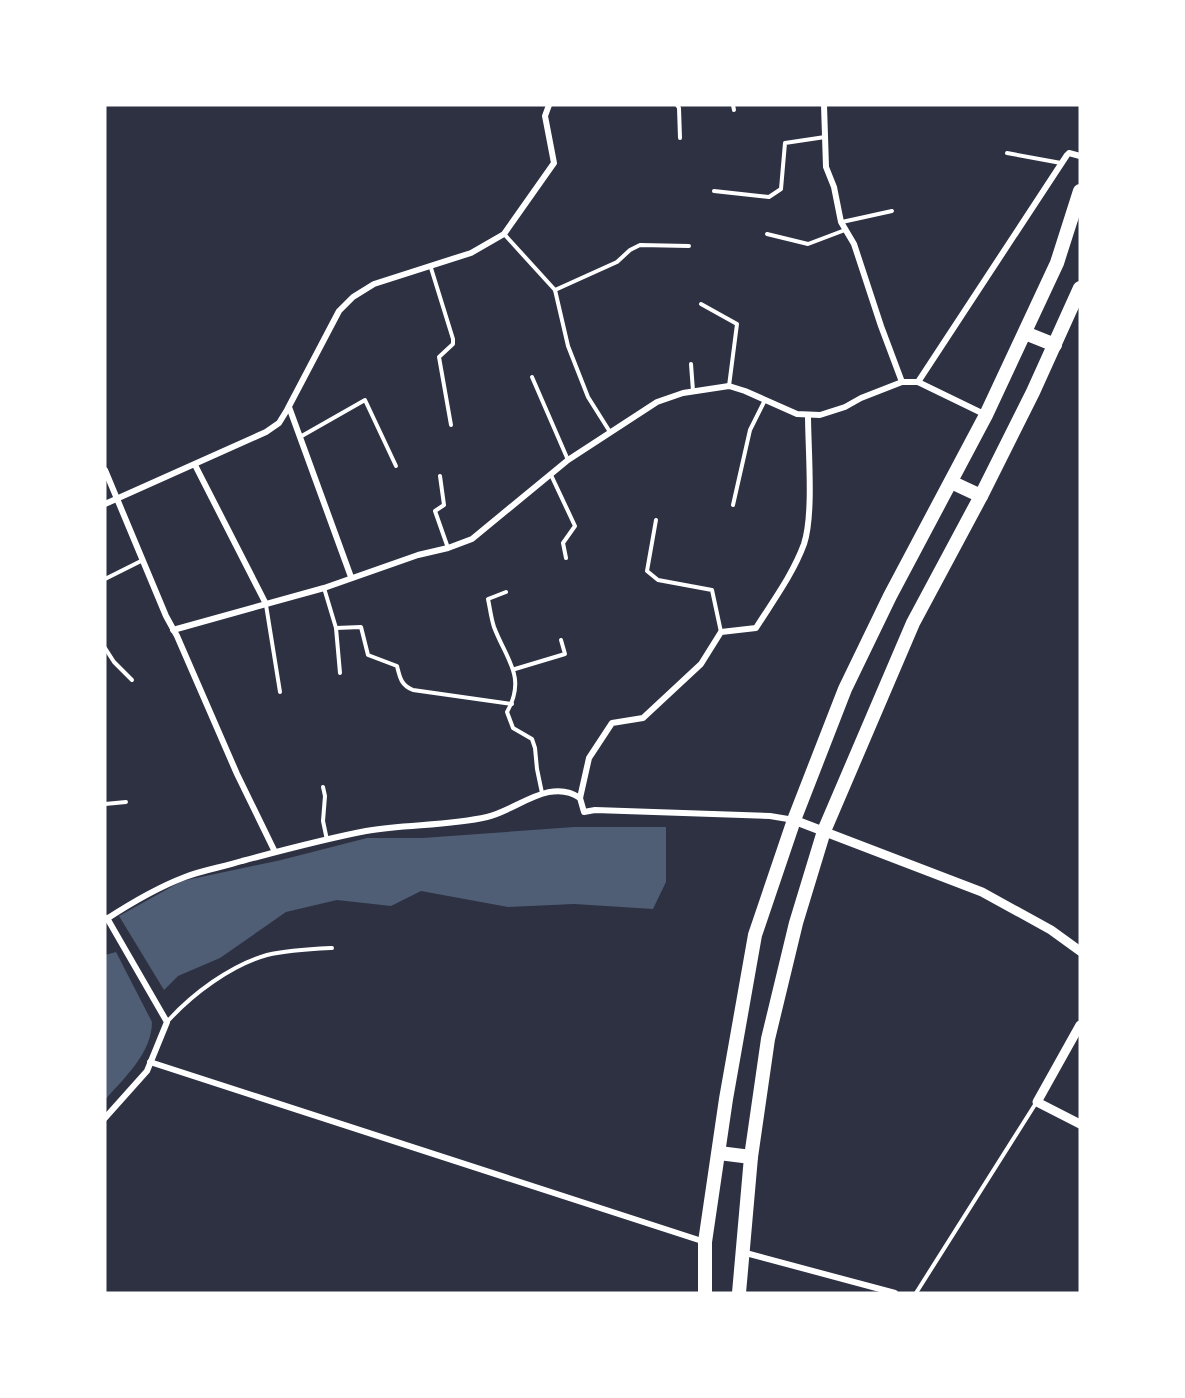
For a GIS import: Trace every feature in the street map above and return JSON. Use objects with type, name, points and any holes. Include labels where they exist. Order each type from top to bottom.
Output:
[{"type":"highway","points":[[705,1293],[705,1242],[726,1099],[755,935],[794,820],[845,689],[890,596],[986,415],[1057,263],[1080,191]]},
{"type":"highway","points":[[738,1293],[751,1156],[768,1039],[796,923],[824,831],[913,623],[981,496],[1055,345],[1080,288]]},
{"type":"highway","points":[[1024,333],[1055,345]]},
{"type":"highway","points":[[951,482],[981,496]]},
{"type":"highway","points":[[719,1153],[751,1156]]},
{"type":"street","points":[[105,504],[195,465],[279,423],[339,311],[353,297],[374,284],[471,254],[504,234],[555,164],[544,116],[549,105]]},
{"type":"street","points":[[824,105],[826,167],[834,188],[841,222],[854,244],[902,382]]},
{"type":"street","points":[[918,382],[1061,163],[1068,154],[1080,156]]},
{"type":"street","points":[[173,630],[324,588],[472,538],[568,460],[610,432],[657,402],[693,392],[729,386],[797,414],[820,416],[902,382],[918,382],[986,415]]},
{"type":"street","points":[[289,407],[351,577]]},
{"type":"street","points":[[808,415],[808,510],[804,542],[794,566],[756,628],[721,632],[701,664],[643,718],[612,723],[589,758],[580,798],[584,812],[595,810],[770,816],[794,820],[982,892],[1051,930],[1080,951]]},
{"type":"street","points":[[195,465],[266,604]]},
{"type":"street","points":[[105,470],[237,774],[275,852]]},
{"type":"street","points":[[105,1118],[145,1074],[167,1022],[106,919],[144,895],[186,876],[275,852],[366,831],[488,817],[542,793],[573,792],[580,798]]},
{"type":"street","points":[[1080,1025],[1037,1102],[1080,1124]]},
{"type":"street","points":[[150,1062],[705,1242]]},
{"type":"street","points":[[742,1252],[895,1293]]},
{"type":"lane","points":[[677,105],[680,138]]},
{"type":"lane","points":[[714,191],[769,197],[781,189],[785,143],[825,137]]},
{"type":"lane","points":[[1007,153],[1061,163]]},
{"type":"lane","points":[[841,222],[891,211]]},
{"type":"lane","points":[[767,234],[808,244],[845,229]]},
{"type":"lane","points":[[504,234],[555,290],[568,346],[588,397],[610,432]]},
{"type":"lane","points":[[555,290],[617,262],[640,244],[689,246]]},
{"type":"lane","points":[[430,268],[453,339],[453,344],[439,357],[451,425]]},
{"type":"lane","points":[[700,304],[737,324],[729,386]]},
{"type":"lane","points":[[691,364],[693,392]]},
{"type":"lane","points":[[532,377],[568,460]]},
{"type":"lane","points":[[734,505],[750,430],[765,399]]},
{"type":"lane","points":[[300,437],[365,400],[396,466]]},
{"type":"lane","points":[[550,474],[575,526],[563,543],[566,558]]},
{"type":"lane","points":[[440,476],[444,505],[435,511],[448,548]]},
{"type":"lane","points":[[656,520],[647,571],[658,580],[712,590],[721,632]]},
{"type":"lane","points":[[105,579],[143,560]]},
{"type":"lane","points":[[324,588],[336,628],[340,673]]},
{"type":"lane","points":[[506,592],[489,599],[493,625],[515,669],[512,704],[507,712],[513,728],[532,739],[542,793]]},
{"type":"lane","points":[[266,604],[280,692]]},
{"type":"lane","points":[[336,628],[361,627],[368,655],[397,666],[400,680],[413,690],[512,704]]},
{"type":"lane","points":[[515,669],[565,654],[561,639]]},
{"type":"lane","points":[[105,648],[114,662],[132,680]]},
{"type":"lane","points":[[323,787],[325,796],[323,821],[327,841]]},
{"type":"lane","points":[[105,804],[126,802]]},
{"type":"lane","points":[[167,1022],[189,998],[244,963],[268,955],[332,948]]},
{"type":"lane","points":[[916,1293],[1037,1102]]},
{"type":"water","points":[[574,827],[666,827],[666,882],[653,909],[574,904],[508,907],[421,891],[391,906],[337,900],[286,912],[220,958],[178,976],[164,990],[119,916],[182,881],[281,860],[367,838],[422,838]]},
{"type":"water","points":[[116,952],[152,1022],[151,1033],[142,1055],[105,1100],[105,955]]}]
